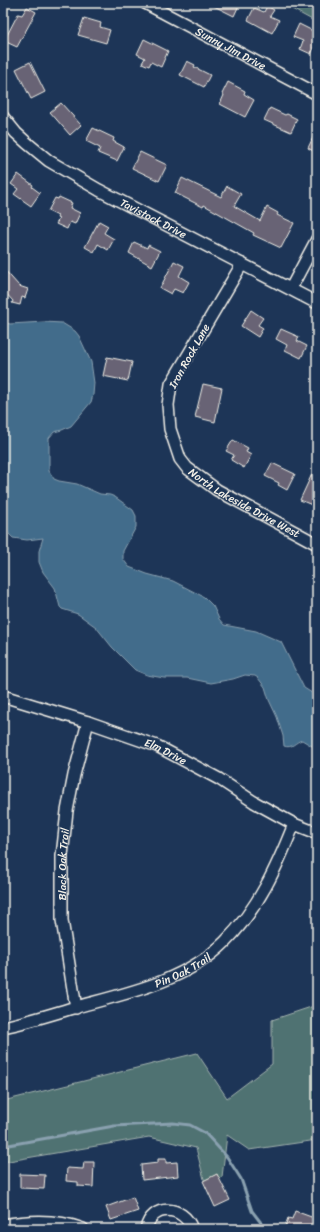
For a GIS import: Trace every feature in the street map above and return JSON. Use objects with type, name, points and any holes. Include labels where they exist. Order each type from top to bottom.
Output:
[{"type":"street","name":"Sunny Jim Drive","points":[[145,3],[317,94]]},
{"type":"street","name":"Tavistock Drive","points":[[3,117],[21,138],[49,161],[98,190],[291,288],[317,303]]},
{"type":"street","points":[[291,288],[317,239]]},
{"type":"street","name":"Iron Rock Lane","points":[[178,455],[170,429],[168,405],[169,389],[183,362],[242,264]]},
{"type":"street","name":"North Lakeside Drive West","points":[[178,455],[187,468],[206,483],[317,544]]},
{"type":"street","name":"Elm Drive","points":[[3,696],[88,722],[156,746],[219,780],[254,802],[294,824],[317,834]]},
{"type":"street","name":"Black Oak Trail","points":[[76,1008],[62,920],[62,856],[67,811],[74,775],[88,722]]},
{"type":"street","name":"Pin Oak Trail","points":[[3,1027],[45,1017],[128,993],[183,971],[206,958],[225,942],[243,921],[268,884],[294,824]]},
{"type":"street","points":[[146,1229],[151,1219],[157,1214],[171,1210],[184,1216],[192,1229]]},
{"type":"street","points":[[3,1224],[40,1221],[59,1222],[83,1229]]},
{"type":"green space","points":[[281,3],[317,3],[317,22],[314,21]]},
{"type":"green space","points":[[317,1005],[317,1140],[249,1150],[227,1135],[222,1177],[205,1183],[196,1148],[149,1137],[3,1162],[3,1101],[197,1053],[227,1098],[272,1064],[272,1020]]},
{"type":"water","points":[[3,322],[10,324],[44,322],[62,323],[75,331],[79,336],[91,362],[94,383],[93,395],[91,402],[71,426],[54,432],[49,438],[49,471],[54,479],[77,484],[100,494],[110,495],[133,510],[136,516],[136,527],[123,551],[123,559],[129,567],[147,574],[173,581],[204,597],[213,606],[219,619],[224,625],[256,631],[281,642],[304,688],[317,694],[317,749],[302,740],[289,747],[284,746],[283,736],[277,717],[265,687],[255,676],[245,675],[211,683],[187,678],[164,678],[147,675],[135,670],[112,647],[96,627],[78,614],[60,607],[55,588],[43,572],[39,562],[39,551],[43,538],[27,540],[13,538],[3,528]]},
{"type":"building","points":[[208,3],[240,3],[234,16]]},
{"type":"building","points":[[267,6],[274,10],[270,16],[279,20],[272,33],[248,20],[254,8],[264,12]]},
{"type":"building","points":[[27,7],[36,12],[17,47],[4,41],[18,14],[22,15]]},
{"type":"building","points":[[84,18],[101,23],[100,27],[110,30],[106,43],[78,35]]},
{"type":"building","points":[[299,24],[317,33],[317,42],[311,54],[300,49],[303,41],[293,37]]},
{"type":"building","points":[[144,39],[168,51],[161,67],[151,62],[149,66],[142,63],[145,58],[137,54]]},
{"type":"building","points":[[187,61],[195,65],[194,67],[210,75],[204,87],[180,75]]},
{"type":"building","points":[[30,62],[45,92],[31,99],[16,69]]},
{"type":"building","points":[[228,82],[245,91],[244,94],[254,100],[245,117],[220,104],[224,95],[222,94]]},
{"type":"building","points":[[61,103],[81,125],[70,135],[50,112]]},
{"type":"building","points":[[270,108],[297,119],[291,132],[264,120]]},
{"type":"building","points":[[93,128],[114,138],[113,141],[124,147],[117,161],[98,153],[100,148],[86,141]]},
{"type":"building","points":[[317,129],[317,153],[308,148]]},
{"type":"building","points":[[140,152],[167,165],[159,181],[132,168]]},
{"type":"building","points":[[18,174],[33,185],[32,187],[40,193],[31,206],[14,194],[18,189],[11,184]]},
{"type":"building","points":[[182,178],[221,197],[227,186],[241,194],[234,206],[260,221],[267,207],[278,213],[277,215],[294,223],[281,248],[253,235],[254,233],[204,205],[203,207],[175,193]]},
{"type":"building","points":[[59,197],[72,203],[70,208],[80,213],[75,224],[70,222],[67,229],[56,224],[59,219],[57,218],[58,216],[48,211],[55,198],[58,199]]},
{"type":"building","points":[[99,221],[108,226],[104,233],[114,239],[108,250],[98,244],[94,252],[85,247]]},
{"type":"building","points":[[134,242],[147,248],[148,245],[160,251],[152,266],[129,253]]},
{"type":"building","points":[[174,261],[184,266],[179,276],[189,282],[183,293],[174,289],[171,294],[160,288]]},
{"type":"building","points":[[3,268],[19,286],[28,289],[25,298],[22,297],[20,305],[12,303],[13,301],[3,290]]},
{"type":"building","points":[[251,310],[263,318],[258,325],[263,328],[258,337],[241,326]]},
{"type":"building","points":[[281,329],[299,337],[297,341],[307,346],[301,358],[285,350],[287,345],[276,339]]},
{"type":"building","points":[[107,357],[132,362],[128,381],[103,376]]},
{"type":"building","points":[[203,384],[222,388],[215,422],[195,417]]},
{"type":"building","points":[[233,440],[248,448],[246,452],[251,455],[244,468],[231,460],[234,455],[226,451]]},
{"type":"building","points":[[272,463],[295,474],[287,490],[278,485],[279,483],[265,476]]},
{"type":"building","points":[[312,474],[317,477],[317,500],[315,499],[312,505],[300,500]]},
{"type":"building","points":[[158,1159],[166,1159],[166,1163],[177,1162],[178,1176],[142,1180],[141,1165],[158,1163]]},
{"type":"building","points":[[84,1162],[94,1162],[93,1187],[78,1186],[78,1182],[66,1181],[67,1168],[83,1169]]},
{"type":"building","points":[[20,1174],[45,1175],[44,1189],[20,1188]]},
{"type":"building","points":[[217,1174],[230,1200],[215,1207],[203,1181]]},
{"type":"building","points":[[133,1197],[138,1211],[111,1220],[106,1207]]},
{"type":"building","points":[[295,1211],[314,1218],[311,1229],[284,1229],[288,1218],[292,1219]]},
{"type":"waterway","points":[[3,1146],[114,1126],[173,1123],[190,1125],[205,1133],[227,1157],[241,1179],[252,1211],[262,1224],[263,1229]]}]
